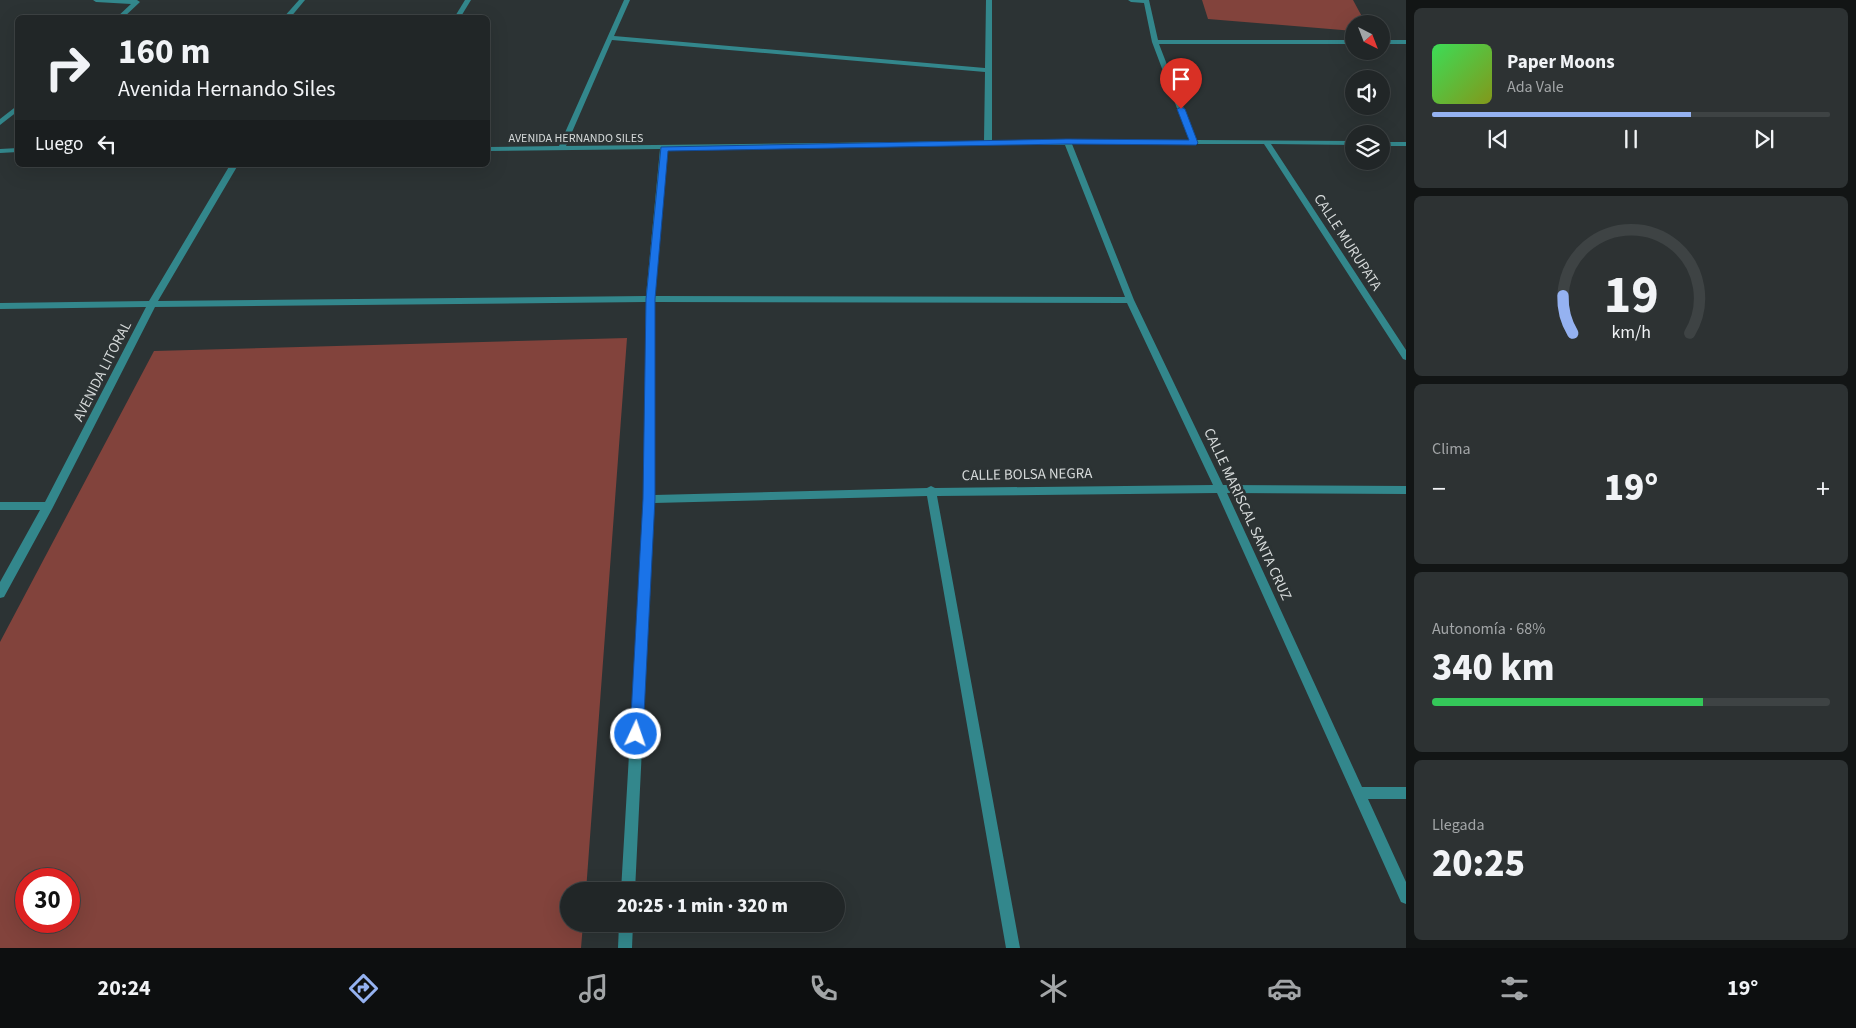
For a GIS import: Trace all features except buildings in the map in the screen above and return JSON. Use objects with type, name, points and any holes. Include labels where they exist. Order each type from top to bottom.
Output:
[{"type":"street","points":[[96,0],[137,1]]},
{"type":"street","points":[[289,15],[302,0]]},
{"type":"street","points":[[459,15],[468,0]]},
{"type":"street","points":[[561,149],[627,0]]},
{"type":"street","points":[[988,144],[989,0]]},
{"type":"street","points":[[1131,0],[1146,1],[1155,42],[1194,143]]},
{"type":"street","points":[[122,15],[137,1]]},
{"type":"street","points":[[610,38],[989,70]]},
{"type":"street","points":[[1155,42],[1345,42]]},
{"type":"street","points":[[1390,42],[1406,42]]},
{"type":"street","points":[[0,123],[15,110]]},
{"type":"street","name":"AVENIDA HERNANDO SILES","points":[[490,149],[988,144],[1067,141],[1345,144]]},
{"type":"street","name":"CALLE MARISCAL SANTA CRUZ","points":[[1067,141],[1130,300],[1219,488],[1406,898]]},
{"type":"street","name":"CALLE MURUPATA","points":[[1266,142],[1406,357]]},
{"type":"street","points":[[1390,144],[1406,144]]},
{"type":"street","points":[[628,882],[649,499],[650,299],[664,148]]},
{"type":"street","points":[[0,151],[15,150]]},
{"type":"street","name":"AVENIDA LITORAL","points":[[0,593],[48,506],[152,304],[233,167]]},
{"type":"street","points":[[0,306],[650,299],[1130,300]]},
{"type":"street","name":"CALLE BOLSA NEGRA","points":[[649,499],[931,490],[1219,488],[1406,490]]},
{"type":"street","points":[[931,490],[1013,948]]},
{"type":"street","points":[[0,506],[48,506]]},
{"type":"street","points":[[1360,794],[1406,793]]},
{"type":"street","points":[[625,948],[626,932]]},
{"type":"shaded area","points":[[1202,0],[1353,0],[1361,15],[1345,15],[1345,30],[1208,19]]},
{"type":"shaded area","points":[[627,338],[587,882],[560,882],[560,932],[582,932],[581,948],[0,948],[0,642],[154,351]]},
{"type":"route","points":[[636,734],[649,499],[650,299],[664,148],[988,144],[1067,141],[1194,143],[1181,109]]}]
